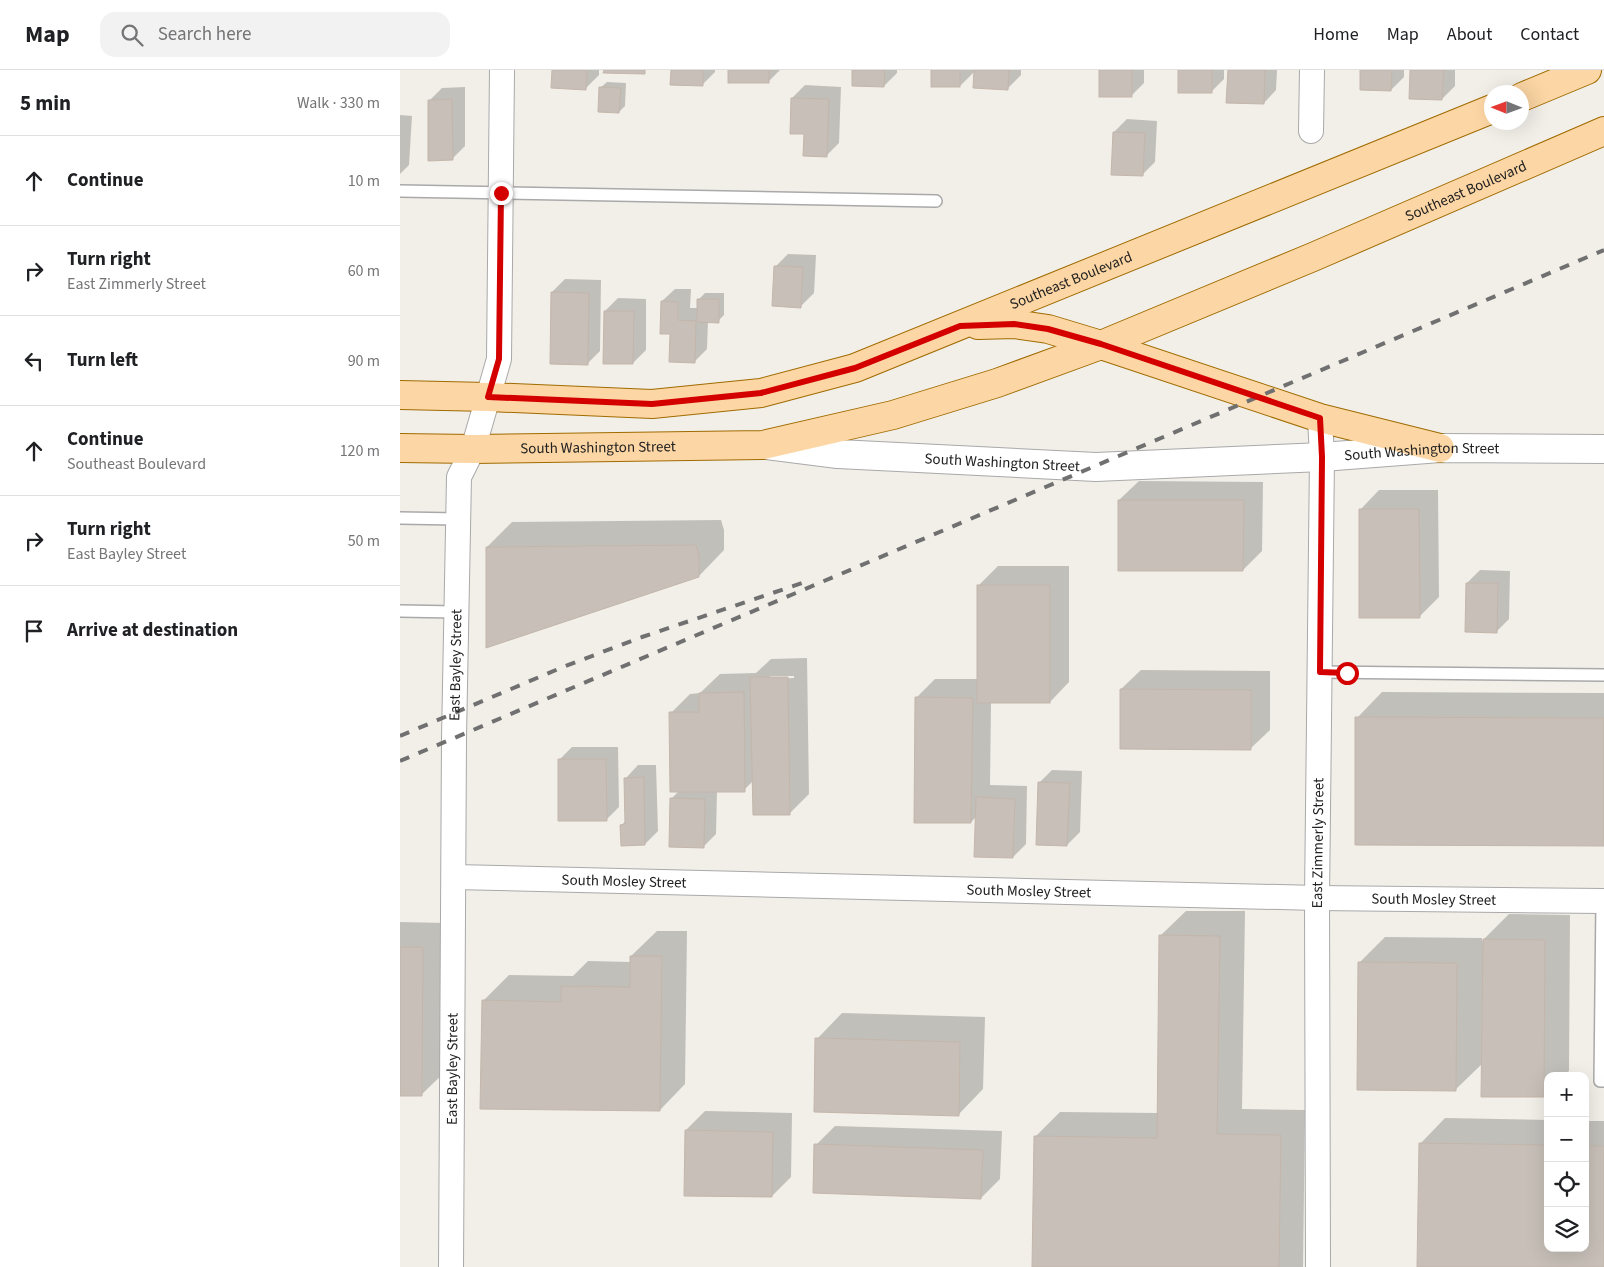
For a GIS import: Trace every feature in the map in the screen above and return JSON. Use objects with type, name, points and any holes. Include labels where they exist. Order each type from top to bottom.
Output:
[{"type":"main road","points":[[1529,94],[1587,70]]},
{"type":"main road","name":"Southeast Boulevard","points":[[400,395],[652,404],[761,393],[855,368],[1484,112]]},
{"type":"main road","name":"Southeast Boulevard","points":[[763,445],[893,414],[997,383],[1101,344],[1313,257],[1604,131]]},
{"type":"main road","points":[[960,326],[1014,324],[1048,329],[1101,344],[1320,418],[1440,448]]},
{"type":"main road","name":"South Washington Street","points":[[400,448],[473,449],[763,445]]},
{"type":"street","name":"East Bayley Street","points":[[451,1267],[454,738],[459,477],[473,449],[499,359],[502,70]]},
{"type":"street","points":[[1311,132],[1312,70]]},
{"type":"street","name":"East Zimmerly Street","points":[[1318,1267],[1317,898],[1322,457],[1320,418]]},
{"type":"street","name":"South Washington Street","points":[[763,445],[838,454],[1096,467],[1197,464],[1440,448],[1604,449]]},
{"type":"street","name":"South Mosley Street","points":[[454,877],[1317,898],[1603,901]]},
{"type":"lane","points":[[400,191],[936,201]]},
{"type":"lane","points":[[400,518],[458,519]]},
{"type":"lane","points":[[400,611],[456,612]]},
{"type":"lane","points":[[1320,672],[1604,674]]},
{"type":"lane","points":[[1603,901],[1600,1081],[1604,1081]]},
{"type":"building","points":[[552,70],[587,70],[586,90],[551,88]]},
{"type":"building","points":[[604,70],[645,70],[645,74],[603,73]]},
{"type":"building","points":[[671,70],[703,70],[703,86],[670,85]]},
{"type":"building","points":[[728,70],[769,70],[769,83],[728,83]]},
{"type":"building","points":[[852,70],[885,70],[884,87],[852,86]]},
{"type":"building","points":[[931,70],[960,70],[960,87],[931,87]]},
{"type":"building","points":[[974,70],[1009,70],[1008,90],[973,88]]},
{"type":"building","points":[[1099,70],[1132,70],[1132,97],[1099,97]]},
{"type":"building","points":[[1178,70],[1212,70],[1212,93],[1178,93]]},
{"type":"building","points":[[1228,70],[1265,70],[1264,104],[1226,103]]},
{"type":"building","points":[[1360,70],[1392,70],[1391,91],[1360,90]]},
{"type":"building","points":[[1410,70],[1444,70],[1442,100],[1409,99]]},
{"type":"building","points":[[599,87],[621,88],[619,113],[598,112]]},
{"type":"building","points":[[791,98],[829,99],[827,157],[803,156],[804,134],[790,134]]},
{"type":"building","points":[[452,99],[453,160],[428,161],[428,100]]},
{"type":"building","points":[[1113,132],[1145,133],[1143,176],[1111,175]]},
{"type":"building","points":[[774,266],[803,267],[801,308],[772,306]]},
{"type":"building","points":[[551,292],[589,293],[588,365],[550,364]]},
{"type":"building","points":[[697,299],[719,299],[719,323],[697,322]]},
{"type":"building","points":[[661,301],[678,302],[678,320],[696,321],[695,363],[669,362],[670,334],[660,334]]},
{"type":"building","points":[[604,311],[634,311],[633,364],[603,364]]},
{"type":"building","points":[[1118,500],[1244,500],[1243,571],[1118,571]]},
{"type":"building","points":[[1359,509],[1419,509],[1420,618],[1359,618]]},
{"type":"building","points":[[696,545],[699,556],[699,577],[486,648],[486,547]]},
{"type":"building","points":[[1466,583],[1498,583],[1497,633],[1465,632]]},
{"type":"building","points":[[977,585],[1050,585],[1050,703],[977,703]]},
{"type":"building","points":[[750,677],[788,677],[790,815],[753,815]]},
{"type":"building","points":[[1120,689],[1251,690],[1251,750],[1120,749]]},
{"type":"building","points":[[744,692],[745,792],[670,792],[669,712],[699,712],[699,693]]},
{"type":"building","points":[[915,697],[973,698],[971,823],[914,823]]},
{"type":"building","points":[[1355,717],[1604,718],[1604,846],[1355,845]]},
{"type":"building","points":[[558,759],[606,759],[607,821],[558,821]]},
{"type":"building","points":[[644,777],[645,845],[621,846],[620,825],[625,824],[624,778]]},
{"type":"building","points":[[1038,782],[1070,783],[1067,846],[1036,845]]},
{"type":"building","points":[[976,797],[1015,799],[1013,858],[974,857]]},
{"type":"building","points":[[670,798],[705,799],[704,848],[669,847]]},
{"type":"building","points":[[1159,935],[1220,936],[1217,1134],[1281,1135],[1279,1267],[1032,1267],[1034,1136],[1157,1138]]},
{"type":"building","points":[[1483,939],[1545,940],[1544,1097],[1481,1097]]},
{"type":"building","points":[[400,947],[423,947],[422,1096],[400,1096]]},
{"type":"building","points":[[630,956],[662,956],[660,1111],[480,1109],[482,1000],[561,1002],[561,986],[630,987]]},
{"type":"building","points":[[1358,962],[1457,963],[1456,1091],[1357,1090]]},
{"type":"building","points":[[815,1038],[960,1042],[959,1116],[814,1112]]},
{"type":"building","points":[[685,1130],[773,1132],[772,1197],[684,1196]]},
{"type":"building","points":[[1419,1143],[1544,1145],[1544,1252],[1589,1252],[1589,1146],[1604,1146],[1604,1267],[1417,1267]]},
{"type":"building","points":[[814,1144],[983,1150],[981,1199],[813,1193]]},
{"type":"railway","points":[[400,761],[1604,250]]},
{"type":"railway","points":[[400,736],[563,667],[642,637],[811,580]]},
{"type":"route","points":[[501,193],[499,359],[488,397],[652,404],[761,393],[855,368],[960,326],[1014,324],[1048,329],[1101,344],[1320,418],[1322,457],[1320,672],[1347,673]]}]
